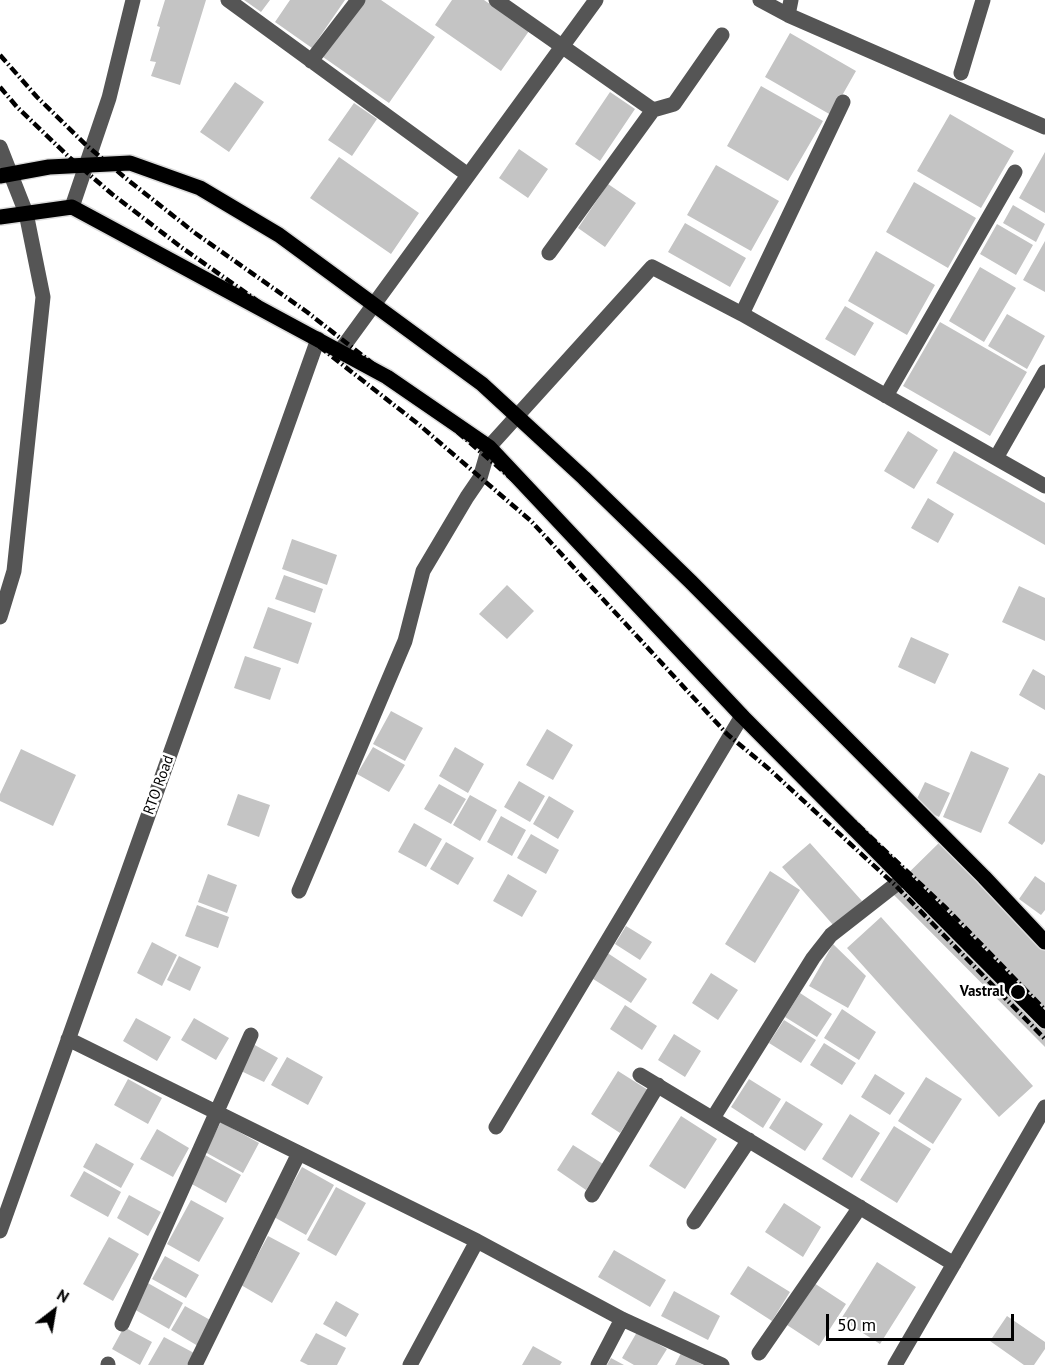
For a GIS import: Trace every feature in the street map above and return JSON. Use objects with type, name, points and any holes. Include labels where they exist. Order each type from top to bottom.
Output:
[{"type":"main road","points":[[5,175],[49,167],[130,163],[200,188],[279,235],[374,304],[482,384],[516,416],[691,582],[1043,934]]},
{"type":"main road","points":[[0,217],[72,207],[387,377],[489,447],[742,716],[1045,1021]]},
{"type":"street","points":[[72,207],[109,98],[133,0]]},
{"type":"street","points":[[228,0],[468,175]]},
{"type":"street","points":[[311,61],[358,0]]},
{"type":"street","points":[[495,0],[653,110]]},
{"type":"street","points":[[340,351],[596,0]]},
{"type":"street","points":[[760,0],[790,8],[1045,128]]},
{"type":"street","points":[[961,73],[983,0]]},
{"type":"street","points":[[549,253],[653,110],[674,104],[722,35]]},
{"type":"street","points":[[742,315],[843,102]]},
{"type":"street","points":[[0,147],[5,175],[26,213],[43,297],[14,571],[0,617]]},
{"type":"street","points":[[886,396],[1015,172]]},
{"type":"street","points":[[299,891],[405,641],[423,571],[480,478],[489,447],[652,267],[742,315],[1045,486]]},
{"type":"street","name":"RTO Road","points":[[0,1231],[318,339]]},
{"type":"street","points":[[996,458],[1045,372]]},
{"type":"street","points":[[496,1127],[742,716]]},
{"type":"street","points":[[713,1118],[813,958],[831,934],[895,885]]},
{"type":"street","points":[[122,1324],[251,1035]]},
{"type":"street","points":[[68,1039],[477,1241],[622,1319],[722,1365]]},
{"type":"street","points":[[640,1075],[954,1264]]},
{"type":"street","points":[[592,1195],[658,1086]]},
{"type":"street","points":[[895,1365],[1045,1107]]},
{"type":"street","points":[[694,1222],[749,1140]]},
{"type":"street","points":[[195,1365],[298,1153]]},
{"type":"street","points":[[759,1353],[860,1207]]},
{"type":"street","points":[[410,1365],[477,1241]]},
{"type":"street","points":[[598,1365],[622,1319]]},
{"type":"building","points":[[165,0],[206,0],[180,85],[151,76],[156,62],[150,61]]},
{"type":"building","points":[[244,0],[270,0],[261,12]]},
{"type":"building","points":[[290,0],[345,0],[312,48],[275,22]]},
{"type":"building","points":[[363,0],[381,0],[435,37],[389,103],[323,57]]},
{"type":"building","points":[[452,0],[484,0],[529,31],[501,71],[435,25]]},
{"type":"building","points":[[790,33],[856,71],[831,115],[765,77]]},
{"type":"building","points":[[235,82],[264,102],[229,152],[200,132]]},
{"type":"building","points":[[761,86],[823,121],[788,181],[727,146]]},
{"type":"building","points":[[610,92],[635,109],[600,161],[575,144]]},
{"type":"building","points":[[354,103],[377,119],[352,156],[328,140]]},
{"type":"building","points":[[950,114],[1014,151],[981,208],[917,171]]},
{"type":"building","points":[[519,149],[548,169],[528,198],[499,178]]},
{"type":"building","points":[[1045,152],[1045,213],[1019,198]]},
{"type":"building","points":[[339,157],[419,213],[391,254],[310,198]]},
{"type":"building","points":[[716,165],[779,201],[751,251],[687,215]]},
{"type":"building","points":[[914,182],[976,218],[948,268],[886,232]]},
{"type":"building","points":[[608,184],[636,203],[605,247],[578,228]]},
{"type":"building","points":[[1013,205],[1045,224],[1036,242],[1003,223]]},
{"type":"building","points":[[685,223],[746,258],[730,287],[668,252]]},
{"type":"building","points":[[997,224],[1033,245],[1016,275],[980,254]]},
{"type":"building","points":[[1045,241],[1045,292],[1023,280]]},
{"type":"building","points":[[876,251],[935,285],[907,335],[848,301]]},
{"type":"building","points":[[980,267],[1016,288],[984,342],[949,321]]},
{"type":"building","points":[[845,306],[874,323],[855,356],[825,339]]},
{"type":"building","points":[[1007,314],[1045,336],[1027,369],[988,346]]},
{"type":"building","points":[[940,322],[1027,372],[990,436],[903,386]]},
{"type":"building","points":[[908,431],[938,450],[914,489],[884,471]]},
{"type":"building","points":[[954,451],[1045,503],[1045,545],[936,483]]},
{"type":"building","points":[[928,498],[954,514],[938,543],[911,528]]},
{"type":"building","points":[[292,539],[337,555],[327,585],[282,569]]},
{"type":"building","points":[[284,575],[323,589],[315,613],[275,599]]},
{"type":"building","points":[[507,585],[534,611],[507,639],[479,614]]},
{"type":"building","points":[[1019,586],[1045,598],[1045,641],[1002,622]]},
{"type":"building","points":[[268,607],[312,623],[298,664],[253,648]]},
{"type":"building","points":[[911,637],[949,654],[935,684],[898,667]]},
{"type":"building","points":[[245,656],[281,668],[270,700],[234,688]]},
{"type":"building","points":[[1033,669],[1045,676],[1045,710],[1019,695]]},
{"type":"building","points":[[391,711],[423,728],[405,761],[373,744]]},
{"type":"building","points":[[547,729],[573,745],[553,780],[526,765]]},
{"type":"building","points":[[373,747],[405,765],[389,792],[357,774]]},
{"type":"building","points":[[455,747],[484,764],[468,793],[439,776]]},
{"type":"building","points":[[21,749],[76,775],[53,826],[0,801],[0,794]]},
{"type":"building","points":[[971,751],[1009,768],[981,833],[943,817]]},
{"type":"building","points":[[1039,773],[1045,776],[1045,841],[1042,845],[1008,823]]},
{"type":"building","points":[[519,781],[545,796],[530,822],[504,807]]},
{"type":"building","points":[[925,782],[950,793],[939,817],[914,805]]},
{"type":"building","points":[[439,784],[466,799],[451,824],[424,809]]},
{"type":"building","points":[[238,794],[270,805],[259,837],[227,825]]},
{"type":"building","points":[[470,795],[497,810],[480,841],[453,825]]},
{"type":"building","points":[[549,796],[574,811],[558,839],[533,824]]},
{"type":"building","points":[[501,816],[526,830],[512,856],[487,842]]},
{"type":"building","points":[[414,823],[442,839],[426,867],[398,852]]},
{"type":"building","points":[[531,834],[559,850],[546,874],[517,858]]},
{"type":"building","name":"Vastral","points":[[945,837],[1045,938],[1045,1047],[890,891]]},
{"type":"building","points":[[446,842],[474,858],[458,885],[430,869]]},
{"type":"building","points":[[810,843],[862,901],[834,926],[782,867]]},
{"type":"building","points":[[770,871],[800,890],[755,963],[725,944]]},
{"type":"building","points":[[208,874],[237,885],[227,913],[198,902]]},
{"type":"building","points":[[508,874],[537,891],[522,917],[493,901]]},
{"type":"building","points":[[1035,876],[1045,883],[1045,910],[1041,915],[1019,899]]},
{"type":"building","points":[[197,905],[229,917],[218,948],[185,936]]},
{"type":"building","points":[[881,917],[1033,1086],[999,1117],[847,948]]},
{"type":"building","points":[[626,926],[652,942],[640,960],[615,944]]},
{"type":"building","points":[[152,942],[177,955],[162,986],[137,973]]},
{"type":"building","points":[[833,944],[866,976],[848,1008],[809,986]]},
{"type":"building","points":[[606,952],[647,979],[631,1003],[590,977]]},
{"type":"building","points":[[179,956],[201,967],[190,991],[167,980]]},
{"type":"building","points":[[711,973],[738,990],[718,1020],[692,1003]]},
{"type":"building","points":[[800,993],[832,1014],[817,1037],[785,1017]]},
{"type":"building","points":[[625,1005],[657,1026],[642,1050],[610,1029]]},
{"type":"building","points":[[842,1009],[876,1032],[859,1060],[824,1038]]},
{"type":"building","points":[[136,1018],[171,1037],[157,1061],[123,1041]]},
{"type":"building","points":[[194,1018],[229,1038],[216,1060],[181,1040]]},
{"type":"building","points":[[784,1020],[816,1040],[801,1063],[769,1043]]},
{"type":"building","points":[[674,1034],[701,1051],[685,1077],[658,1060]]},
{"type":"building","points":[[824,1043],[856,1063],[842,1085],[810,1065]]},
{"type":"building","points":[[253,1044],[278,1058],[264,1082],[239,1070]]},
{"type":"building","points":[[287,1057],[323,1077],[308,1105],[271,1085]]},
{"type":"building","points":[[618,1071],[648,1090],[620,1133],[591,1114]]},
{"type":"building","points":[[875,1074],[905,1093],[890,1115],[861,1097]]},
{"type":"building","points":[[926,1077],[962,1099],[933,1144],[898,1121]]},
{"type":"building","points":[[128,1079],[162,1098],[148,1124],[114,1105]]},
{"type":"building","points":[[749,1079],[781,1099],[763,1128],[731,1107]]},
{"type":"building","points":[[786,1101],[823,1124],[805,1151],[769,1128]]},
{"type":"building","points":[[850,1114],[880,1133],[852,1178],[822,1159]]},
{"type":"building","points":[[681,1116],[717,1139],[685,1189],[649,1166]]},
{"type":"building","points":[[221,1122],[259,1143],[243,1173],[205,1152]]},
{"type":"building","points":[[894,1126],[931,1149],[897,1203],[860,1180]]},
{"type":"building","points":[[157,1129],[189,1148],[173,1177],[140,1159]]},
{"type":"building","points":[[96,1143],[134,1164],[121,1188],[83,1167]]},
{"type":"building","points":[[573,1145],[603,1164],[586,1190],[557,1170]]},
{"type":"building","points":[[205,1155],[241,1175],[226,1203],[190,1183]]},
{"type":"building","points":[[302,1167],[334,1185],[306,1235],[274,1217]]},
{"type":"building","points":[[84,1171],[121,1192],[108,1217],[70,1196]]},
{"type":"building","points":[[336,1187],[366,1203],[336,1256],[307,1240]]},
{"type":"building","points":[[129,1195],[161,1212],[148,1236],[117,1218]]},
{"type":"building","points":[[191,1200],[224,1218],[199,1262],[167,1244]]},
{"type":"building","points":[[784,1203],[821,1227],[803,1257],[765,1232]]},
{"type":"building","points":[[268,1236],[300,1253],[272,1303],[241,1285]]},
{"type":"building","points":[[109,1237],[139,1254],[113,1301],[83,1284]]},
{"type":"building","points":[[614,1250],[666,1280],[650,1307],[598,1277]]},
{"type":"building","points":[[165,1256],[199,1275],[186,1298],[152,1279]]},
{"type":"building","points":[[877,1262],[916,1287],[880,1344],[841,1319]]},
{"type":"building","points":[[748,1266],[790,1292],[772,1321],[730,1294]]},
{"type":"building","points":[[146,1282],[183,1303],[169,1329],[132,1308]]},
{"type":"building","points":[[814,1283],[846,1304],[819,1346],[787,1325]]},
{"type":"building","points":[[674,1291],[720,1316],[708,1340],[661,1316]]},
{"type":"building","points":[[336,1301],[359,1314],[346,1337],[323,1324]]},
{"type":"building","points":[[185,1306],[212,1321],[198,1346],[171,1330]]},
{"type":"building","points":[[1007,1316],[1045,1342],[1045,1349],[1034,1365],[1024,1365],[990,1341]]},
{"type":"building","points":[[124,1327],[152,1342],[140,1365],[112,1349]]},
{"type":"building","points":[[637,1332],[667,1349],[657,1365],[634,1365],[622,1358]]},
{"type":"building","points":[[316,1333],[346,1348],[337,1365],[308,1365],[300,1361]]},
{"type":"building","points":[[164,1337],[194,1353],[187,1365],[148,1365]]},
{"type":"building","points":[[533,1346],[562,1362],[560,1365],[522,1365]]},
{"type":"building","points":[[681,1353],[703,1365],[675,1365]]},
{"type":"building","points":[[611,1358],[624,1365],[607,1365]]},
{"type":"railway","points":[[0,55],[37,97],[86,145],[128,180],[195,233],[307,312],[432,410],[548,510],[742,716],[946,908],[1045,1010]]},
{"type":"railway","points":[[0,87],[17,107],[69,157],[112,194],[181,247],[293,326],[417,423],[531,521],[727,734],[769,769],[895,885],[1045,1039]]},
{"type":"place","name":"Vastral","points":[[1018,992]]}]
